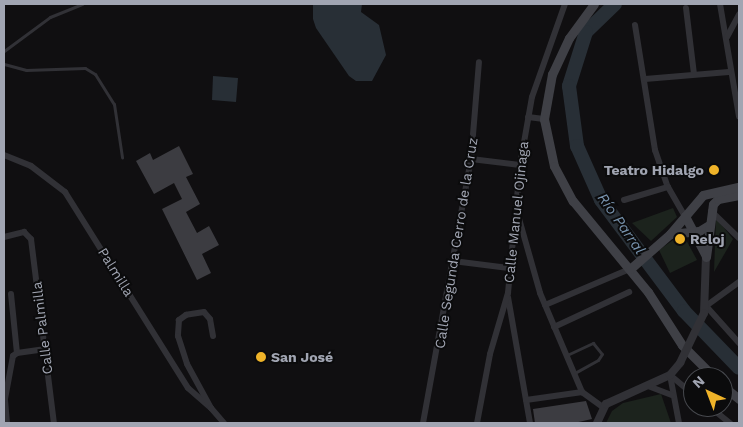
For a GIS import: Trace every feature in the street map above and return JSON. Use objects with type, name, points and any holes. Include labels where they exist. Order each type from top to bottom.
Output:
[{"type":"main road","points":[[594,4],[557,61],[544,119],[554,166],[566,191],[634,266],[682,345],[704,367]]},
{"type":"main road","points":[[634,266],[670,234],[690,208],[708,192],[739,187]]},
{"type":"main road","points":[[706,257],[710,211],[718,199],[739,195]]},
{"type":"main road","points":[[690,208],[710,211]]},
{"type":"main road","points":[[685,216],[706,257]]},
{"type":"main road","points":[[670,234],[692,230],[699,231],[709,225]]},
{"type":"street","name":"Calle Manuel Ojinaga","points":[[477,423],[490,354],[508,293],[508,268],[517,210],[520,165],[528,117],[548,45],[565,4]]},
{"type":"street","points":[[720,4],[727,37],[729,72],[739,116]]},
{"type":"street","points":[[686,8],[694,74]]},
{"type":"street","points":[[727,37],[739,14]]},
{"type":"street","points":[[635,24],[645,79],[652,136],[668,187],[685,216]]},
{"type":"street","name":"Calle Segunda Cerro de la Cruz","points":[[423,423],[471,159],[479,62]]},
{"type":"street","points":[[645,79],[729,72]]},
{"type":"street","points":[[528,117],[544,119]]},
{"type":"street","name":"Palmilla","points":[[4,154],[31,166],[65,192],[188,388],[211,408]]},
{"type":"street","points":[[471,159],[520,165]]},
{"type":"street","points":[[624,200],[668,187]]},
{"type":"street","points":[[517,210],[545,305],[582,392],[603,406]]},
{"type":"street","points":[[710,211],[739,238]]},
{"type":"street","name":"Calle Palmilla","points":[[4,237],[28,234],[31,239],[54,423]]},
{"type":"street","points":[[597,423],[603,406],[670,375],[680,363],[705,309],[706,257]]},
{"type":"street","points":[[453,261],[508,268]]},
{"type":"street","points":[[545,305],[634,266]]},
{"type":"street","points":[[705,309],[739,282]]},
{"type":"street","points":[[554,327],[629,292]]},
{"type":"street","points":[[508,293],[530,423]]},
{"type":"street","points":[[7,423],[5,399],[12,359],[17,352],[11,294]]},
{"type":"street","points":[[705,309],[739,343]]},
{"type":"street","points":[[213,336],[210,319],[204,312],[186,315],[179,320],[178,336],[185,360],[211,408],[224,423]]},
{"type":"street","points":[[17,352],[44,349]]},
{"type":"street","points":[[670,375],[683,386]]},
{"type":"street","points":[[670,375],[672,395],[680,423]]},
{"type":"street","points":[[648,386],[672,395]]},
{"type":"street","points":[[526,400],[582,392]]},
{"type":"lane","points":[[4,51],[50,18],[83,4]]},
{"type":"lane","points":[[4,64],[26,70],[85,68],[95,74],[114,104],[122,157]]},
{"type":"lane","points":[[566,355],[593,343],[600,350],[601,358],[574,373]]},
{"type":"shaded area","points":[[313,4],[362,4],[361,12],[379,25],[386,55],[372,81],[356,81],[349,76],[316,28],[313,19]]},
{"type":"shaded area","points":[[213,76],[238,78],[236,102],[212,100]]},
{"type":"shaded area","points":[[673,208],[677,217],[651,241],[632,223]]},
{"type":"shaded area","points":[[716,218],[733,239],[714,272]]},
{"type":"shaded area","points":[[679,236],[684,236],[697,260],[670,273],[659,250]]},
{"type":"shaded area","points":[[661,394],[671,423],[606,423],[612,411],[623,403]]},
{"type":"building","points":[[179,146],[193,174],[186,177],[200,204],[186,212],[197,233],[209,226],[219,245],[202,254],[211,273],[197,280],[162,209],[182,199],[174,183],[154,194],[136,161],[150,153],[153,160]]},
{"type":"building","points":[[586,401],[592,419],[574,423],[535,423],[533,409]]},
{"type":"waterway","name":"Río Parral","points":[[615,4],[586,32],[569,86],[577,146],[601,200],[684,311],[739,368]]},
{"type":"place","name":"Teatro Hidalgo","points":[[714,170]]},
{"type":"place","name":"Reloj","points":[[680,239]]},
{"type":"place","name":"San José","points":[[261,357]]}]
